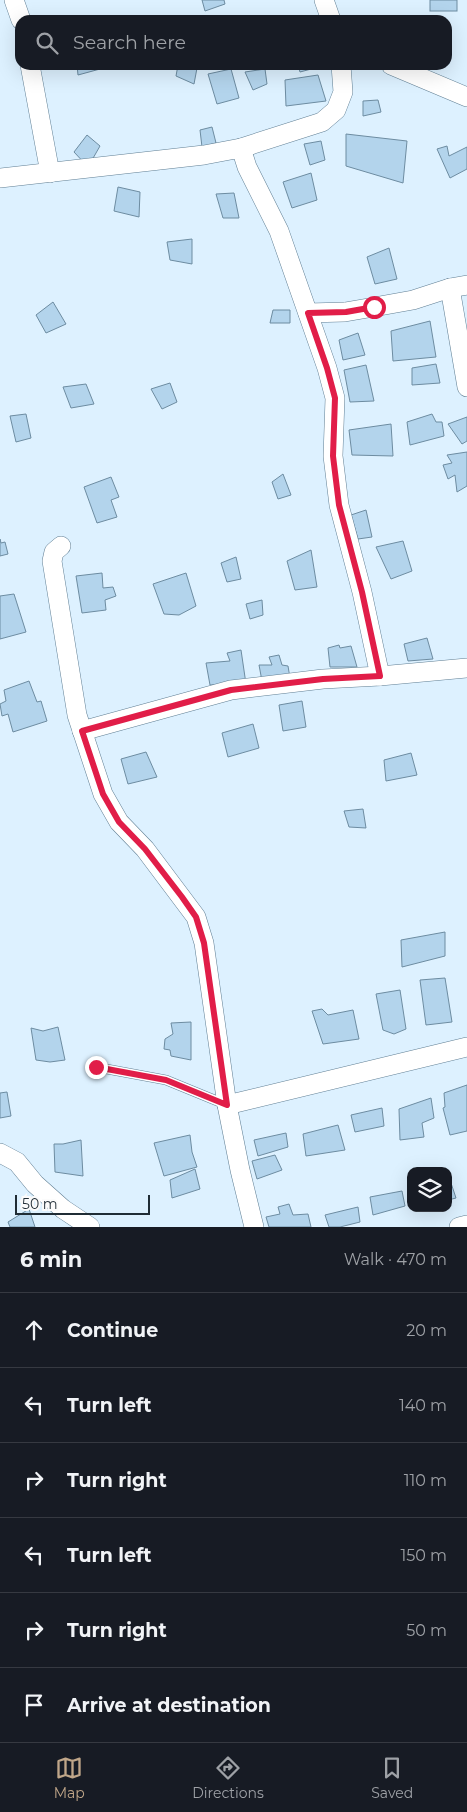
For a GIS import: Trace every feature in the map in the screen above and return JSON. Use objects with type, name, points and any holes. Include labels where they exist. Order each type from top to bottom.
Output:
[{"type":"street","points":[[14,0],[19,15]]},
{"type":"street","points":[[324,0],[329,15]]},
{"type":"street","points":[[31,70],[50,172]]},
{"type":"street","points":[[0,178],[204,155],[241,148],[322,122],[336,110],[343,92],[341,70]]},
{"type":"street","points":[[403,70],[467,98]]},
{"type":"street","points":[[241,148],[247,168],[278,231],[327,368],[335,398],[333,456],[339,505],[362,592],[380,676]]},
{"type":"street","points":[[308,313],[346,312],[413,300],[459,286],[467,386]]},
{"type":"street","points":[[61,546],[54,552],[52,561],[77,714],[103,794],[119,822],[145,849],[196,917],[204,943],[227,1105],[254,1227]]},
{"type":"street","points":[[82,731],[231,690],[323,679],[467,668]]},
{"type":"street","points":[[227,1105],[467,1047]]},
{"type":"street","points":[[0,1153],[17,1162],[35,1184],[63,1209],[90,1227]]},
{"type":"street","points":[[459,1227],[467,1225]]},
{"type":"lane","points":[[96,1067],[166,1080],[227,1105]]},
{"type":"building","points":[[202,0],[224,0],[225,4],[205,11]]},
{"type":"building","points":[[430,0],[457,0],[457,11],[430,11]]},
{"type":"building","points":[[78,70],[96,70],[78,75]]},
{"type":"building","points":[[177,70],[197,70],[194,84],[176,76]]},
{"type":"building","points":[[231,70],[239,98],[217,104],[208,74]]},
{"type":"building","points":[[265,70],[267,84],[253,90],[245,72]]},
{"type":"building","points":[[318,75],[326,101],[286,106],[285,80]]},
{"type":"building","points":[[378,100],[381,112],[363,116],[363,101]]},
{"type":"building","points":[[212,127],[216,143],[202,147],[200,130]]},
{"type":"building","points":[[346,134],[407,141],[403,183],[346,166]]},
{"type":"building","points":[[87,135],[100,146],[88,167],[74,152]]},
{"type":"building","points":[[321,141],[325,160],[310,165],[304,144]]},
{"type":"building","points":[[447,146],[449,156],[467,147],[467,169],[450,178],[437,149]]},
{"type":"building","points":[[311,173],[317,200],[292,208],[283,182]]},
{"type":"building","points":[[118,187],[140,192],[139,217],[114,211]]},
{"type":"building","points":[[234,193],[239,218],[223,218],[216,194]]},
{"type":"building","points":[[192,239],[192,264],[170,260],[167,242]]},
{"type":"building","points":[[389,248],[397,279],[375,284],[367,257]]},
{"type":"building","points":[[53,302],[66,324],[46,333],[36,315]]},
{"type":"building","points":[[273,310],[290,310],[290,323],[270,323]]},
{"type":"building","points":[[430,321],[436,357],[393,361],[391,331]]},
{"type":"building","points":[[358,333],[365,355],[343,360],[339,340]]},
{"type":"building","points":[[436,364],[440,383],[412,385],[412,368]]},
{"type":"building","points":[[366,365],[374,401],[350,402],[344,370]]},
{"type":"building","points":[[170,383],[177,402],[162,409],[151,389]]},
{"type":"building","points":[[86,384],[94,404],[71,408],[63,387]]},
{"type":"building","points":[[26,414],[31,438],[16,442],[10,416]]},
{"type":"building","points":[[432,414],[436,422],[442,422],[444,436],[410,445],[407,422]]},
{"type":"building","points":[[467,417],[467,441],[462,444],[448,424]]},
{"type":"building","points":[[391,424],[393,456],[352,455],[349,430]]},
{"type":"building","points":[[467,452],[467,486],[457,492],[455,475],[448,479],[443,465],[452,463],[447,455]]},
{"type":"building","points":[[283,474],[291,495],[278,499],[272,482]]},
{"type":"building","points":[[111,477],[119,497],[111,500],[117,517],[97,523],[84,487]]},
{"type":"building","points":[[366,510],[372,537],[358,539],[351,515]]},
{"type":"building","points":[[0,539],[1,543],[5,542],[8,554],[0,556]]},
{"type":"building","points":[[403,541],[412,571],[391,579],[376,547]]},
{"type":"building","points":[[311,550],[317,587],[295,590],[287,561]]},
{"type":"building","points":[[236,557],[241,579],[227,582],[221,563]]},
{"type":"building","points":[[102,573],[103,588],[113,587],[116,596],[105,600],[106,610],[82,613],[76,576]]},
{"type":"building","points":[[186,573],[196,606],[179,615],[164,614],[153,584]]},
{"type":"building","points":[[14,594],[26,632],[0,639],[0,596]]},
{"type":"building","points":[[262,600],[263,615],[250,619],[246,604]]},
{"type":"building","points":[[427,638],[433,659],[408,661],[404,644]]},
{"type":"building","points":[[339,645],[340,648],[351,646],[357,667],[330,667],[328,648]]},
{"type":"building","points":[[241,650],[246,684],[210,685],[206,663],[230,661],[227,653]]},
{"type":"building","points":[[279,655],[282,665],[288,666],[290,678],[262,681],[259,665],[272,665],[269,657]]},
{"type":"building","points":[[29,681],[37,702],[41,701],[47,721],[13,732],[8,714],[2,716],[0,704],[6,701],[4,690]]},
{"type":"building","points":[[302,701],[306,727],[283,731],[279,705]]},
{"type":"building","points":[[253,724],[259,748],[228,757],[222,733]]},
{"type":"building","points":[[146,752],[157,777],[128,784],[121,759]]},
{"type":"building","points":[[411,753],[417,775],[386,781],[384,760]]},
{"type":"building","points":[[363,809],[366,828],[349,827],[344,811]]},
{"type":"building","points":[[445,932],[445,956],[402,967],[401,940]]},
{"type":"building","points":[[445,978],[452,1022],[426,1025],[420,980]]},
{"type":"building","points":[[400,990],[406,1029],[394,1034],[383,1030],[376,994]]},
{"type":"building","points":[[322,1009],[328,1015],[353,1010],[359,1039],[323,1044],[312,1011]]},
{"type":"building","points":[[191,1022],[191,1060],[171,1056],[170,1050],[164,1049],[165,1039],[173,1034],[171,1023]]},
{"type":"building","points":[[58,1027],[65,1060],[50,1062],[36,1060],[31,1028],[43,1031]]},
{"type":"building","points":[[467,1085],[467,1131],[450,1135],[443,1108],[445,1107],[444,1093]]},
{"type":"building","points":[[7,1092],[11,1116],[0,1118],[0,1093]]},
{"type":"building","points":[[431,1098],[434,1118],[422,1123],[424,1137],[400,1140],[399,1109]]},
{"type":"building","points":[[382,1108],[384,1126],[355,1132],[351,1115]]},
{"type":"building","points":[[338,1125],[345,1150],[306,1156],[303,1134]]},
{"type":"building","points":[[286,1133],[288,1147],[258,1156],[254,1140]]},
{"type":"building","points":[[190,1135],[192,1152],[197,1167],[164,1176],[154,1143]]},
{"type":"building","points":[[81,1140],[83,1176],[55,1172],[54,1144]]},
{"type":"building","points":[[275,1155],[282,1170],[257,1179],[252,1161]]},
{"type":"building","points":[[195,1169],[200,1189],[172,1198],[170,1180]]},
{"type":"building","points":[[452,1186],[456,1198],[452,1199]]},
{"type":"building","points":[[402,1191],[405,1206],[373,1215],[370,1197]]},
{"type":"building","points":[[289,1204],[293,1215],[308,1214],[311,1227],[269,1227],[266,1217],[280,1214],[278,1207]]},
{"type":"building","points":[[358,1207],[360,1222],[340,1227],[329,1227],[325,1215]]},
{"type":"building","points":[[29,1209],[35,1227],[10,1227],[8,1222]]},
{"type":"route","points":[[96,1067],[166,1080],[227,1105],[204,943],[196,917],[145,849],[119,822],[103,794],[82,731],[231,690],[323,679],[380,676],[362,592],[339,505],[333,456],[335,398],[308,313],[346,312],[374,307]]}]
